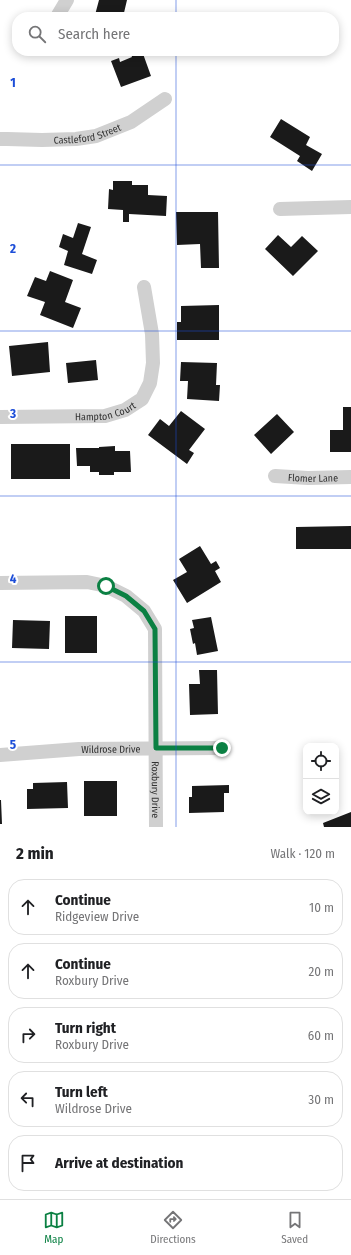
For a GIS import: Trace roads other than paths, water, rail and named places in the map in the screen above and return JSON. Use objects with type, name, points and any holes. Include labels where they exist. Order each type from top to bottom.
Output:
[{"type":"street","points":[[60,12],[67,0]]},
{"type":"street","name":"Castleford Street","points":[[0,139],[49,140],[76,139],[96,136],[130,122],[165,99]]},
{"type":"street","points":[[280,209],[351,207]]},
{"type":"street","name":"Hampton Court","points":[[0,417],[105,416],[125,410],[142,399],[150,383],[152,363],[152,334],[144,288]]},
{"type":"street","name":"Flomer Lane","points":[[274,476],[308,478],[351,477]]},
{"type":"street","name":"Roxbury Drive","points":[[0,583],[88,582],[106,586],[126,596],[144,611],[155,629],[156,827]]},
{"type":"street","name":"Wildrose Drive","points":[[0,754],[79,749],[222,748]]}]
